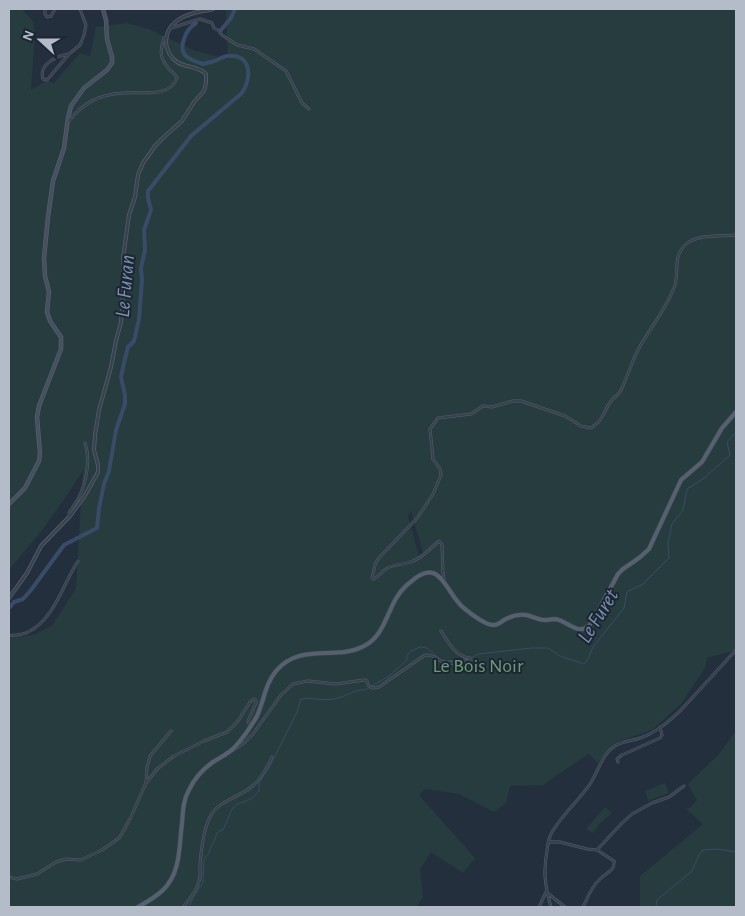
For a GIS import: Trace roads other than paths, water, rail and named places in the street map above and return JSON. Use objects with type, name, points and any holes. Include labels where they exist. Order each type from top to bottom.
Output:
[{"type":"main road","points":[[9,504],[25,488],[39,461],[39,406],[61,348],[61,337],[50,321],[48,312],[49,292],[45,276],[44,258],[46,231],[53,181],[64,148],[71,106],[79,93],[107,70],[112,63],[103,9]]},
{"type":"main road","points":[[138,907],[163,890],[174,876],[178,858],[183,806],[190,787],[206,767],[230,752],[250,726],[257,716],[271,678],[283,665],[303,655],[350,650],[364,646],[379,633],[402,590],[424,573],[438,576],[463,608],[491,625],[498,624],[512,616],[522,615],[545,620],[557,620],[578,629],[588,627],[618,574],[651,546],[681,480],[702,462],[725,424],[736,412]]},
{"type":"street","points":[[45,9],[47,17],[55,9]]},
{"type":"street","points":[[69,54],[54,58],[49,62],[42,72],[43,79],[47,80],[69,54],[80,45],[86,25],[80,9]]},
{"type":"street","points":[[9,598],[27,573],[41,546],[70,516],[89,489],[98,472],[94,450],[95,435],[99,410],[122,322],[123,258],[129,215],[135,196],[138,175],[143,163],[155,146],[182,121],[205,88],[206,74],[202,70],[182,64],[170,56],[166,43],[168,31],[170,27],[184,16],[194,12],[213,9]]},
{"type":"street","points":[[168,31],[174,26],[200,19],[212,23],[214,28],[222,35],[238,45],[254,49],[286,71],[302,103],[309,109]]},
{"type":"street","points":[[67,123],[76,113],[98,99],[124,92],[160,92],[170,88],[177,78],[168,68],[161,55],[160,48],[164,38],[167,36]]},
{"type":"street","points":[[443,581],[442,542],[439,541],[417,560],[390,566],[376,579],[372,578],[378,560],[418,517],[433,494],[440,475],[440,469],[433,459],[430,429],[438,418],[470,414],[484,406],[492,407],[513,401],[521,401],[565,416],[581,426],[591,428],[598,424],[612,400],[620,393],[638,350],[668,300],[675,284],[677,276],[676,266],[681,249],[697,238],[736,235]]},
{"type":"street","points":[[70,516],[69,513],[78,498],[87,470],[85,443]]},
{"type":"street","points":[[9,636],[28,633],[41,624],[48,616],[78,561]]},
{"type":"street","points":[[230,752],[244,743],[253,734],[281,695],[294,684],[308,681],[336,684],[364,680],[371,687],[379,687],[425,655],[432,655],[440,661],[447,663],[457,663],[470,659],[460,654],[441,632]]},
{"type":"street","points":[[550,907],[546,892],[544,869],[548,842],[553,830],[584,792],[604,758],[612,748],[620,743],[645,736],[681,710],[736,650]]},
{"type":"street","points":[[9,877],[17,880],[36,874],[56,862],[66,859],[81,860],[102,850],[115,841],[120,837],[130,819],[146,783],[158,769],[174,756],[227,732],[238,721],[254,699],[256,703],[248,721],[250,726]]},
{"type":"street","points":[[618,762],[617,759],[622,755],[660,738],[662,735],[660,727]]},
{"type":"street","points":[[146,783],[150,756],[171,731]]},
{"type":"street","points":[[183,907],[200,881],[202,848],[206,825],[213,812],[226,801],[250,788],[261,777],[272,757]]},
{"type":"street","points":[[597,850],[622,822],[632,814],[669,796],[684,786]]},
{"type":"street","points":[[548,842],[560,842],[597,850],[613,860],[614,866],[612,870],[592,888],[583,907]]},
{"type":"street","points":[[539,907],[546,892]]},
{"type":"street","points":[[546,892],[565,907]]},
{"type":"waterway","name":"Le Furan","points":[[221,30],[231,18],[235,9]]},
{"type":"waterway","name":"Le Furan","points":[[9,608],[14,602],[23,599],[31,590],[64,545],[97,528],[99,508],[109,471],[116,430],[125,404],[121,377],[128,347],[134,341],[139,319],[141,268],[145,250],[144,230],[151,210],[148,191],[191,136],[242,93],[245,87],[248,68],[241,58],[227,56],[203,64],[186,56],[182,49],[184,39],[188,30],[196,23]]},
{"type":"waterway","name":"Le Furet","points":[[189,907],[203,882],[204,859],[209,853],[216,835],[219,831],[223,830],[235,806],[251,798],[259,791],[259,782],[269,768],[297,712],[301,699],[333,699],[365,690],[389,676],[407,660],[407,656],[411,651],[420,647],[427,648],[441,660],[447,661],[470,659],[478,654],[548,648],[560,656],[584,664],[593,647],[624,608],[627,592],[643,584],[669,558],[668,543],[672,524],[683,510],[687,489],[703,479],[730,455],[727,442],[736,432]]},
{"type":"waterway","points":[[656,907],[657,900],[692,871],[703,850],[717,849],[736,852]]},
{"type":"park label","name":"Le Bois Noir","points":[[478,666]]}]
